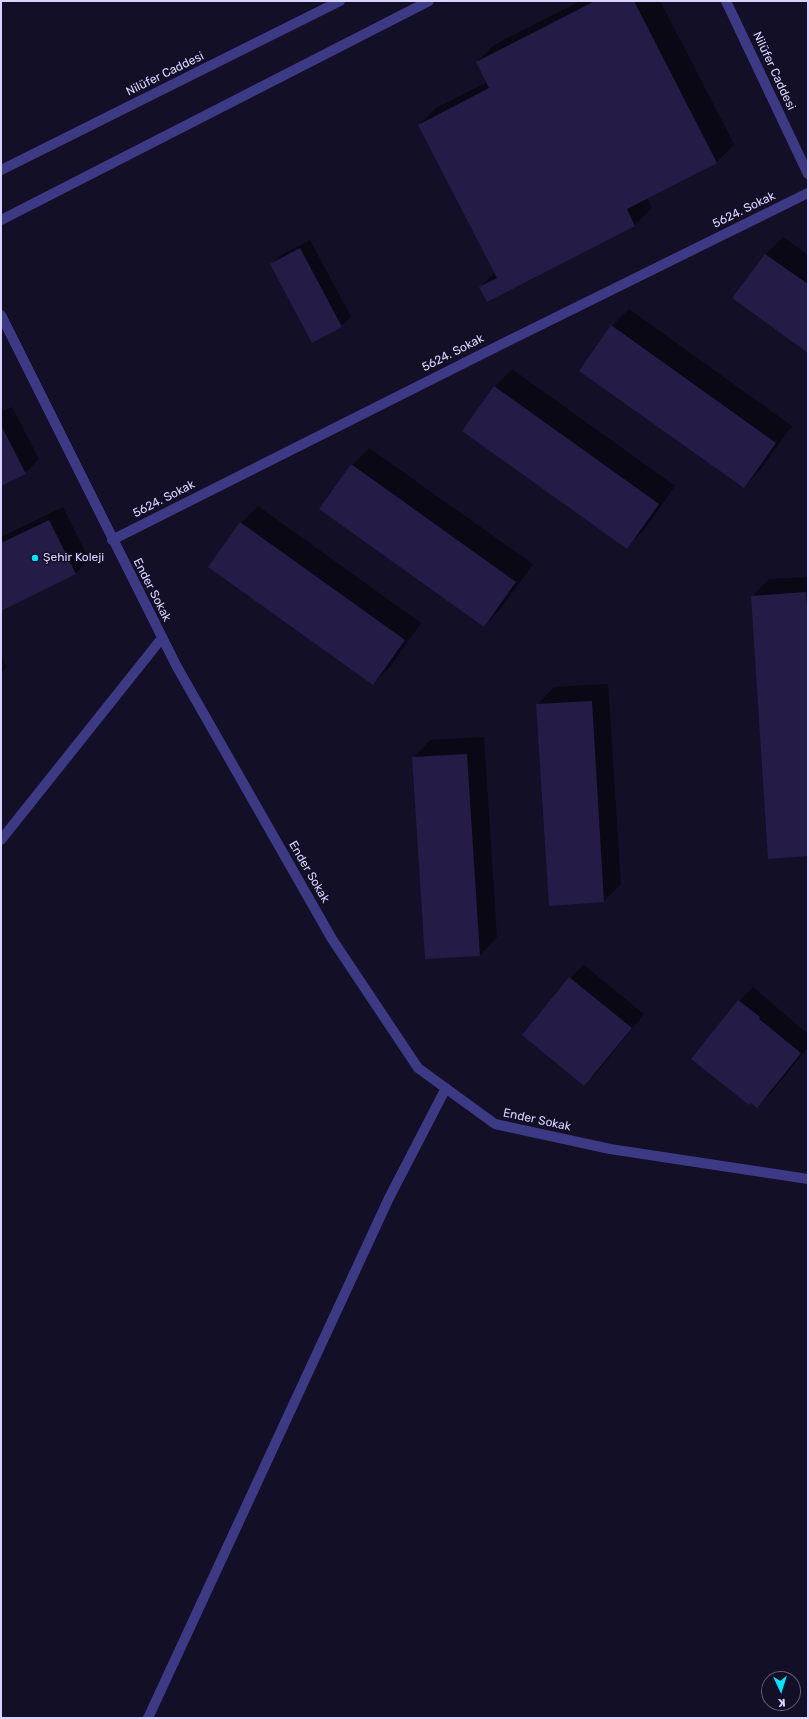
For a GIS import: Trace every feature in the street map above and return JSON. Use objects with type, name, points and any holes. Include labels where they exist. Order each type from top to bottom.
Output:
[{"type":"street","name":"Nilüfer Caddesi","points":[[1,170],[340,1]]},
{"type":"street","points":[[1,220],[429,1]]},
{"type":"street","name":"Nilüfer Caddesi","points":[[726,1],[808,174]]},
{"type":"street","name":"5624. Sokak","points":[[112,540],[502,344],[808,193]]},
{"type":"street","name":"Ender Sokak","points":[[1,315],[162,638],[332,939],[418,1068],[495,1124],[610,1149],[808,1179]]},
{"type":"street","points":[[1,840],[162,638]]},
{"type":"street","points":[[148,1718],[389,1198],[446,1088]]},
{"type":"building","points":[[595,1],[634,1],[717,163],[627,209],[635,226],[487,302],[479,287],[497,278],[418,125],[489,88],[476,62]]},
{"type":"building","points":[[300,248],[342,327],[312,343],[270,264]]},
{"type":"building","points":[[765,254],[808,284],[808,353],[732,298]]},
{"type":"building","points":[[611,325],[776,443],[744,488],[579,371]]},
{"type":"building","points":[[494,386],[659,504],[627,549],[462,431]]},
{"type":"building","points":[[1,425],[26,474],[1,486]]},
{"type":"building","points":[[351,464],[516,582],[484,627],[319,509]]},
{"type":"building","name":"Şehir Koleji","points":[[49,520],[76,574],[1,611],[1,543]]},
{"type":"building","points":[[240,522],[405,640],[373,685],[208,567]]},
{"type":"building","points":[[806,592],[808,622],[808,856],[768,859],[751,596]]},
{"type":"building","points":[[592,701],[604,902],[549,906],[536,704]]},
{"type":"building","points":[[467,754],[480,956],[425,959],[412,757]]},
{"type":"building","points":[[569,977],[632,1028],[584,1086],[522,1035]]},
{"type":"building","points":[[738,1000],[801,1053],[757,1108],[751,1103],[749,1105],[691,1059]]},
{"type":"place","name":"Şehir Koleji","points":[[35,558]]}]
